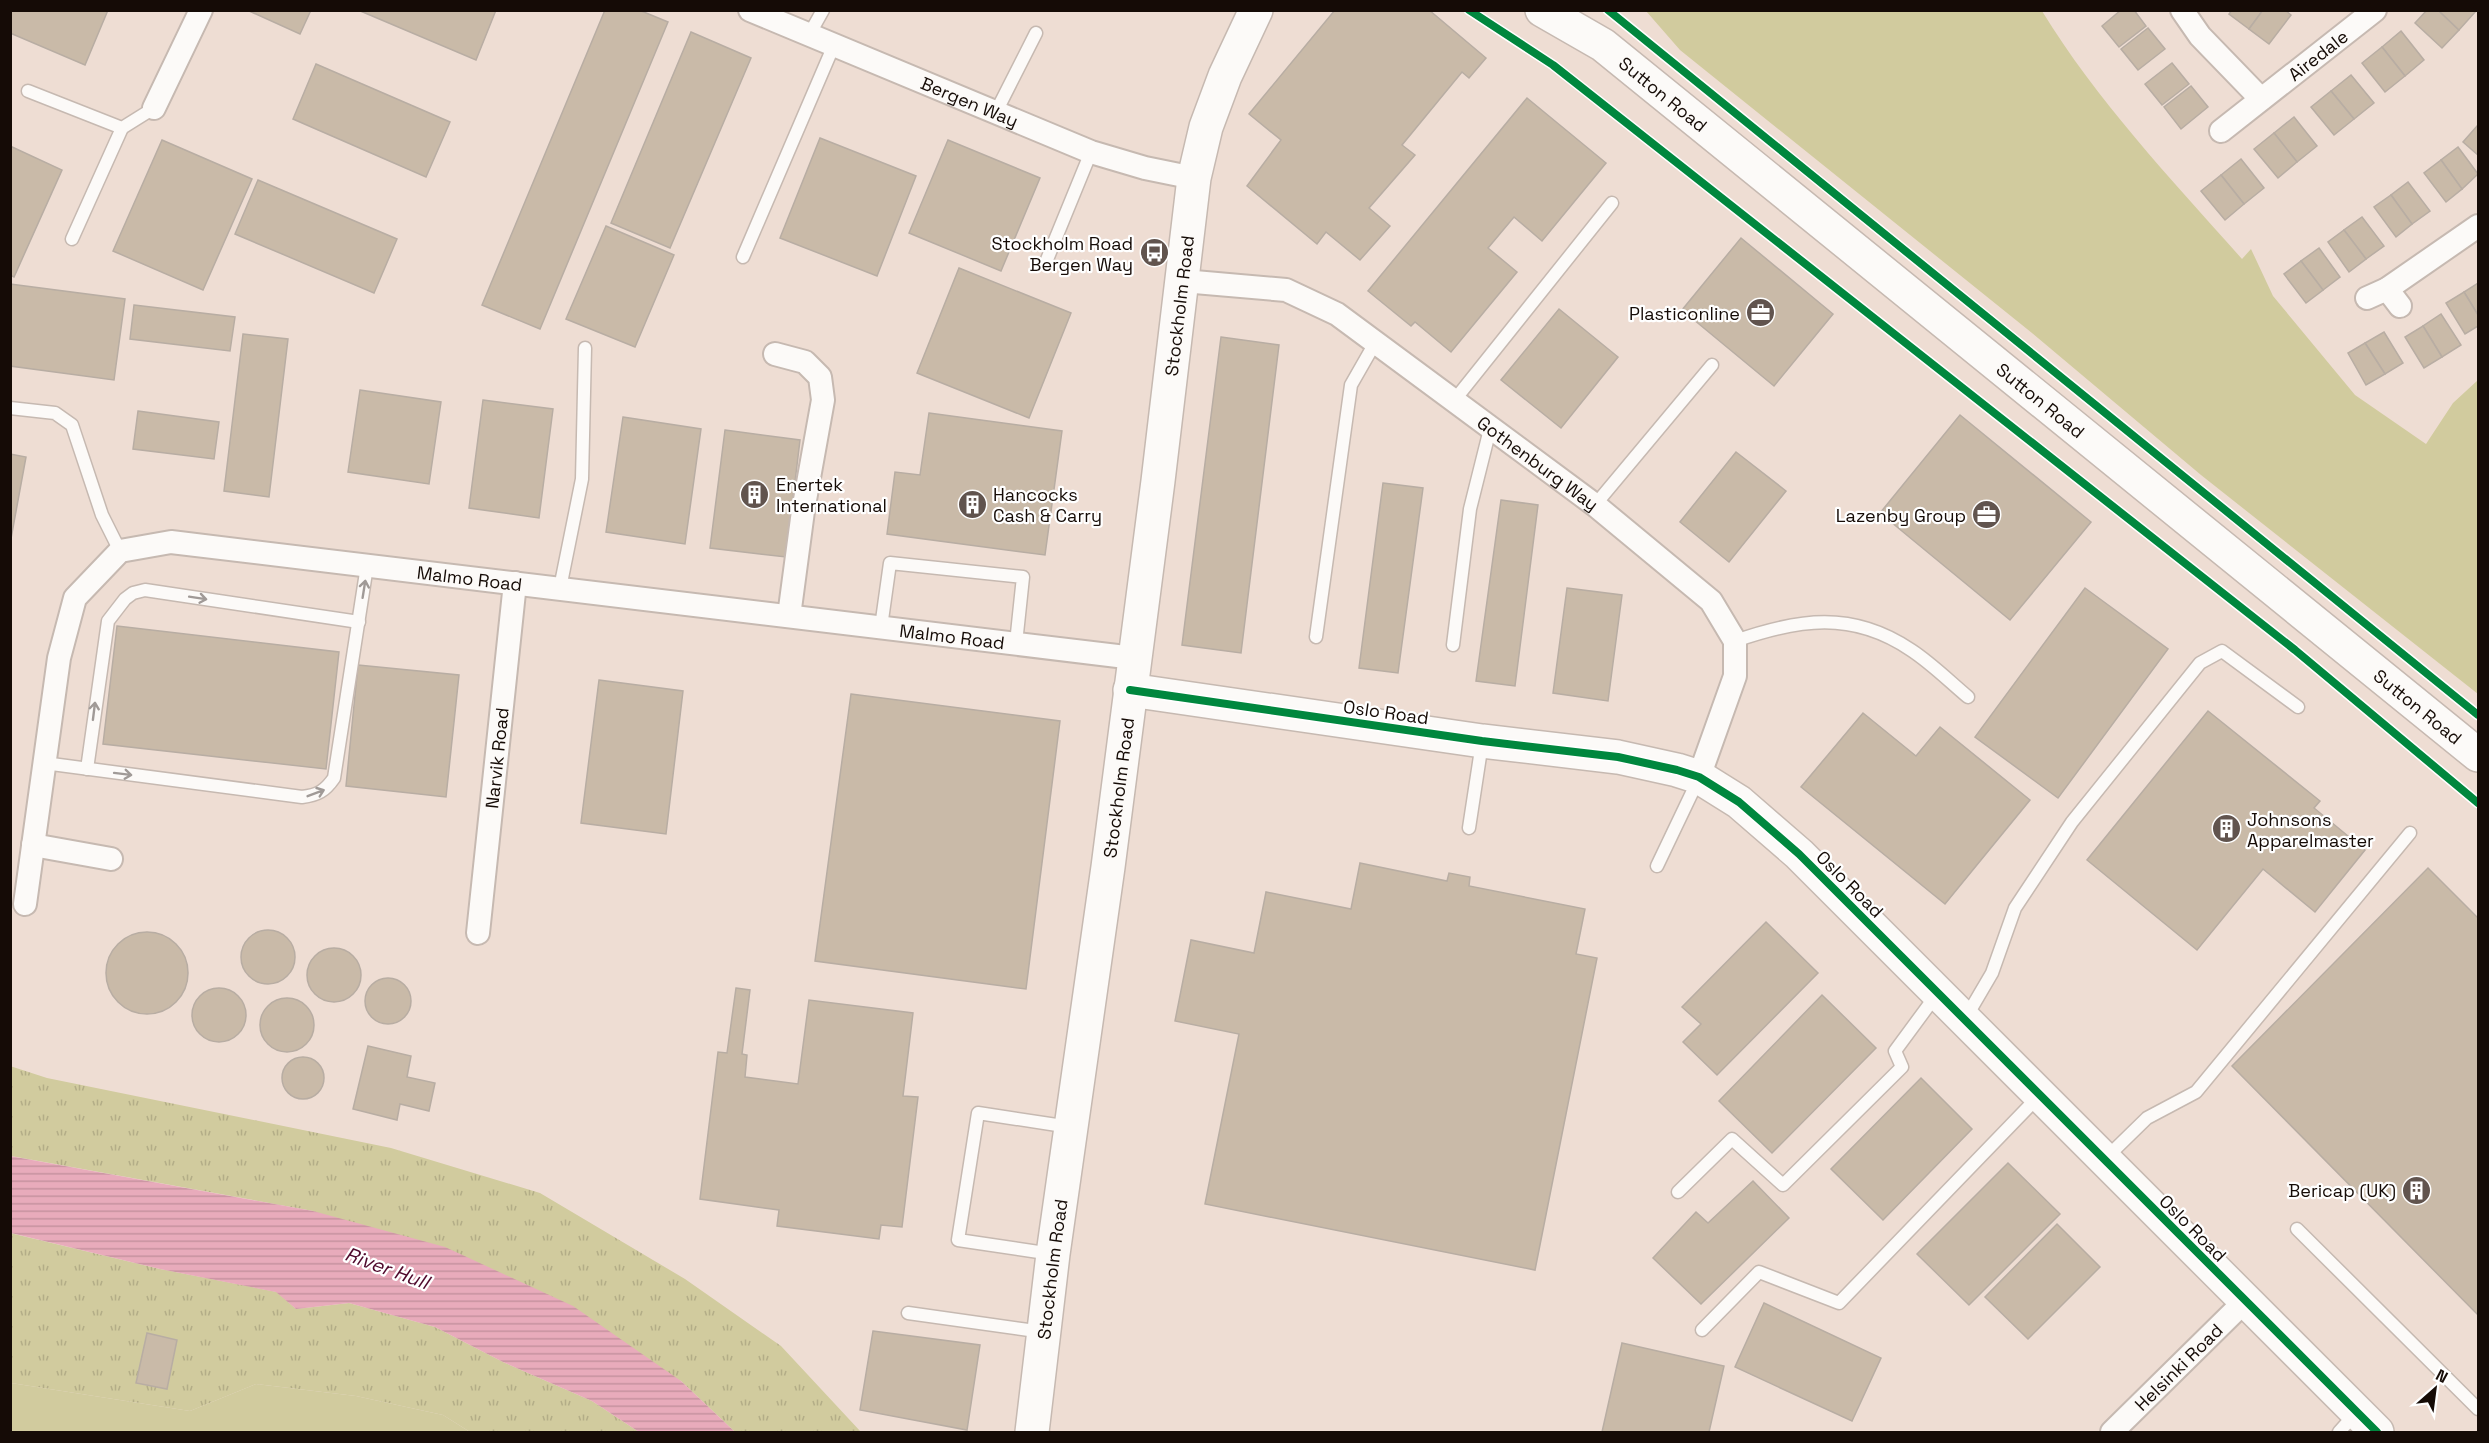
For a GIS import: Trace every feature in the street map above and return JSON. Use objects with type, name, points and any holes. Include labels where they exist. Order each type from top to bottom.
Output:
[{"type":"main road","points":[[1251,23],[1274,10]]},
{"type":"main road","points":[[1542,10],[1603,45]]},
{"type":"main road","points":[[1577,10],[1603,45]]},
{"type":"main road","name":"Stockholm Road","points":[[1032,1432],[1053,1254],[1072,1127],[1183,281],[1194,178],[1206,127],[1225,76],[1251,23]]},
{"type":"main road","name":"Sutton Road","points":[[1603,45],[2478,755]]},
{"type":"main road","name":"Oslo Road","points":[[1132,674],[1482,741],[1618,758],[1699,777],[1739,802],[1799,854],[2246,1301],[2358,1426]]},
{"type":"street","points":[[154,108],[201,10]]},
{"type":"street","name":"Bergen Way","points":[[750,10],[1091,152],[1145,168],[1194,178]]},
{"type":"street","points":[[2182,10],[2200,36],[2261,99]]},
{"type":"street","name":"Airedale","points":[[2221,131],[2375,10]]},
{"type":"street","points":[[2385,298],[2478,226]]},
{"type":"street","name":"Gothenburg Way","points":[[1183,281],[1286,290],[1336,314],[1595,505],[1710,601],[1735,641]]},
{"type":"street","points":[[775,354],[805,362],[820,377],[823,400],[803,511],[789,616]]},
{"type":"street","name":"Malmo Road","points":[[120,551],[171,542],[1016,643],[1132,674]]},
{"type":"street","points":[[25,904],[59,658],[75,598],[120,551]]},
{"type":"street","name":"Narvik Road","points":[[478,933],[515,583]]},
{"type":"street","points":[[1699,777],[1735,676],[1735,641]]},
{"type":"street","points":[[33,845],[111,859]]},
{"type":"street","name":"Helsinki Road","points":[[2112,1432],[2246,1301]]},
{"type":"lane","points":[[809,35],[823,10]]},
{"type":"lane","points":[[996,112],[1036,33]]},
{"type":"lane","points":[[743,257],[834,45]]},
{"type":"lane","points":[[28,91],[122,128]]},
{"type":"lane","points":[[72,239],[122,128],[154,108]]},
{"type":"lane","points":[[1046,262],[1091,152]]},
{"type":"lane","points":[[1453,402],[1612,203]]},
{"type":"lane","points":[[1316,637],[1351,385],[1375,343]]},
{"type":"lane","points":[[560,588],[582,479],[585,348]]},
{"type":"lane","points":[[1595,505],[1712,365]]},
{"type":"lane","points":[[10,408],[55,413],[72,425],[102,515],[120,551]]},
{"type":"lane","points":[[1453,645],[1470,509],[1490,429]]},
{"type":"lane","points":[[881,627],[890,563],[1023,577],[1016,643]]},
{"type":"lane","points":[[44,763],[302,798],[317,795],[327,788],[334,778],[367,566]]},
{"type":"lane","points":[[87,769],[104,634],[116,610],[133,593],[145,590],[358,622]]},
{"type":"lane","points":[[1735,641],[1773,627],[1802,621],[1850,624],[1891,639],[1912,650],[1968,697]]},
{"type":"lane","points":[[1965,1020],[1992,973],[2015,908],[2072,822],[2200,663],[2222,651],[2298,707]]},
{"type":"lane","points":[[1469,828],[1482,741]]},
{"type":"lane","points":[[1657,866],[1699,777]]},
{"type":"lane","points":[[2104,1160],[2146,1118],[2196,1092],[2410,833]]},
{"type":"lane","points":[[1678,1192],[1732,1139],[1783,1185],[1902,1067],[1895,1051],[1938,993]]},
{"type":"lane","points":[[1702,1329],[1759,1272],[1839,1303],[2039,1095]]},
{"type":"lane","points":[[1053,1254],[958,1240],[978,1113],[1072,1127]]},
{"type":"lane","points":[[2297,1228],[2478,1409]]},
{"type":"lane","points":[[909,1313],[1043,1332]]},
{"type":"green space","points":[[1646,11],[2042,11],[2087,77],[2162,170],[2242,259],[2251,249],[2273,296],[2355,395],[2426,444],[2453,403],[2478,380],[2478,694],[2201,475],[2032,333],[1680,50]]},
{"type":"green space","points":[[10,1066],[47,1078],[391,1148],[540,1193],[685,1279],[781,1346],[861,1432],[735,1432],[681,1381],[313,1211],[11,1156]]},
{"type":"green space","points":[[10,1233],[160,1269],[277,1292],[296,1309],[349,1303],[435,1327],[503,1362],[592,1401],[639,1432],[470,1432],[443,1415],[356,1396],[256,1384],[190,1411],[11,1383]]},
{"type":"green space","points":[[11,1383],[190,1411],[256,1384],[356,1396],[443,1415],[470,1432],[11,1432]]},
{"type":"water","name":"River Hull","points":[[10,1156],[313,1211],[445,1247],[573,1306],[681,1381],[735,1432],[639,1432],[592,1401],[503,1362],[435,1327],[349,1303],[296,1309],[276,1292],[160,1269],[11,1233]]},
{"type":"building","points":[[10,10],[108,10],[85,65],[10,33]]},
{"type":"building","points":[[247,10],[311,10],[300,34]]},
{"type":"building","points":[[358,10],[496,10],[476,60]]},
{"type":"building","points":[[605,10],[639,10],[668,22],[540,329],[482,305]]},
{"type":"building","points":[[1335,10],[1429,10],[1486,58],[1469,78],[1462,72],[1402,145],[1415,155],[1369,208],[1390,226],[1360,260],[1326,232],[1317,244],[1247,186],[1281,140],[1249,114]]},
{"type":"building","points":[[2121,10],[2134,10],[2146,26],[2119,47],[2102,26]]},
{"type":"building","points":[[2232,10],[2263,10],[2249,29],[2229,14]]},
{"type":"building","points":[[2263,10],[2285,10],[2291,15],[2269,44],[2249,29]]},
{"type":"building","points":[[2427,10],[2438,10],[2459,30],[2442,48],[2415,23]]},
{"type":"building","points":[[2438,10],[2476,10],[2476,11],[2459,30]]},
{"type":"building","points":[[2148,28],[2165,49],[2138,70],[2121,49]]},
{"type":"building","points":[[2401,31],[2424,60],[2405,76],[2382,47]]},
{"type":"building","points":[[691,32],[751,58],[670,248],[611,223]]},
{"type":"building","points":[[2382,47],[2405,76],[2385,92],[2362,63]]},
{"type":"building","points":[[2172,63],[2189,84],[2162,105],[2145,84]]},
{"type":"building","points":[[316,64],[450,122],[426,177],[293,119]]},
{"type":"building","points":[[2351,75],[2374,103],[2354,119],[2331,91]]},
{"type":"building","points":[[2191,86],[2208,107],[2181,129],[2164,107]]},
{"type":"building","points":[[2331,91],[2354,119],[2334,135],[2311,107]]},
{"type":"building","points":[[1527,98],[1606,163],[1542,241],[1514,217],[1488,248],[1517,272],[1451,352],[1415,322],[1411,326],[1368,291]]},
{"type":"building","points":[[2294,117],[2317,146],[2297,162],[2274,133]]},
{"type":"building","points":[[2478,127],[2478,155],[2463,142]]},
{"type":"building","points":[[2274,133],[2297,162],[2278,178],[2254,149]]},
{"type":"building","points":[[820,138],[916,176],[877,276],[780,238]]},
{"type":"building","points":[[162,140],[252,179],[203,290],[113,251]]},
{"type":"building","points":[[948,140],[1040,178],[1001,271],[909,233]]},
{"type":"building","points":[[10,146],[62,170],[14,277],[10,275]]},
{"type":"building","points":[[2458,147],[2478,174],[2462,189],[2441,160]]},
{"type":"building","points":[[2241,159],[2264,188],[2244,204],[2221,175]]},
{"type":"building","points":[[2441,160],[2462,189],[2446,202],[2424,173]]},
{"type":"building","points":[[2221,175],[2244,204],[2225,220],[2201,191]]},
{"type":"building","points":[[258,180],[397,239],[374,293],[235,234]]},
{"type":"building","points":[[2408,182],[2430,211],[2412,224],[2391,195]]},
{"type":"building","points":[[2391,195],[2412,224],[2396,237],[2374,207]]},
{"type":"building","points":[[2362,217],[2384,246],[2366,259],[2344,230]]},
{"type":"building","points":[[606,226],[674,255],[635,347],[566,319]]},
{"type":"building","points":[[2344,230],[2366,259],[2349,272],[2328,242]]},
{"type":"building","points":[[1741,238],[1833,314],[1774,386],[1682,310]]},
{"type":"building","points":[[2319,248],[2340,277],[2323,290],[2301,261]]},
{"type":"building","points":[[2301,261],[2323,290],[2306,303],[2284,274]]},
{"type":"building","points":[[959,268],[1071,313],[1029,418],[917,373]]},
{"type":"building","points":[[2478,283],[2478,315],[2464,292]]},
{"type":"building","points":[[10,284],[125,299],[114,380],[10,366]]},
{"type":"building","points":[[2464,292],[2478,315],[2478,326],[2465,334],[2446,303]]},
{"type":"building","points":[[134,305],[235,317],[230,351],[130,339]]},
{"type":"building","points":[[1559,309],[1618,357],[1561,428],[1501,380]]},
{"type":"building","points":[[2441,314],[2461,345],[2442,357],[2423,326]]},
{"type":"building","points":[[2423,326],[2442,357],[2424,368],[2405,337]]},
{"type":"building","points":[[2384,332],[2403,363],[2385,374],[2365,343]]},
{"type":"building","points":[[243,334],[288,339],[269,497],[224,491]]},
{"type":"building","points":[[1221,337],[1279,345],[1241,653],[1182,645]]},
{"type":"building","points":[[2365,343],[2385,374],[2366,385],[2348,353]]},
{"type":"building","points":[[360,390],[441,402],[429,484],[348,472]]},
{"type":"building","points":[[483,400],[553,409],[539,518],[469,508]]},
{"type":"building","points":[[138,411],[219,422],[214,459],[133,449]]},
{"type":"building","name":"Hancocks Cash & Carry","points":[[929,413],[1062,431],[1045,555],[887,534],[895,472],[920,475]]},
{"type":"building","points":[[1960,415],[2091,522],[2010,620],[1880,513]]},
{"type":"building","points":[[623,417],[701,429],[685,544],[606,532]]},
{"type":"building","name":"Enertek International","points":[[725,430],[800,440],[786,557],[710,548]]},
{"type":"building","points":[[1736,452],[1786,491],[1729,562],[1680,522]]},
{"type":"building","points":[[10,454],[26,457],[10,544]]},
{"type":"building","points":[[1383,483],[1423,488],[1398,673],[1359,668]]},
{"type":"building","points":[[1501,500],[1538,505],[1515,686],[1476,681]]},
{"type":"building","points":[[1567,588],[1622,595],[1608,701],[1553,693]]},
{"type":"building","points":[[2085,588],[2168,649],[2058,798],[1975,737]]},
{"type":"building","points":[[117,626],[339,652],[326,769],[103,744]]},
{"type":"building","points":[[358,665],[459,675],[446,797],[346,786]]},
{"type":"building","points":[[599,680],[683,691],[666,834],[581,823]]},
{"type":"building","points":[[851,694],[1060,721],[1026,989],[815,961]]},
{"type":"building","name":"Johnsons Apparelmaster","points":[[2208,711],[2320,801],[2314,808],[2365,850],[2315,912],[2263,869],[2197,950],[2087,860]]},
{"type":"building","points":[[1863,713],[1916,756],[1940,727],[2030,800],[1945,904],[1801,787]]},
{"type":"building","points":[[1360,863],[1447,881],[1449,873],[1470,877],[1469,886],[1585,909],[1576,954],[1597,958],[1535,1270],[1205,1204],[1239,1034],[1175,1021],[1191,940],[1254,953],[1266,892],[1351,909]]},
{"type":"building","name":"Bericap (UK)","points":[[2428,868],[2478,918],[2478,1315],[2232,1066]]},
{"type":"building","points":[[1766,922],[1818,973],[1717,1075],[1683,1042],[1701,1024],[1682,1007]]},
{"type":"building","points":[[268,930],[278,932],[287,938],[293,947],[295,957],[293,967],[287,976],[278,982],[268,984],[258,982],[249,976],[243,967],[241,957],[243,947],[249,938],[258,932]]},
{"type":"building","points":[[139,932],[155,932],[170,939],[181,950],[188,965],[185,989],[176,1002],[155,1014],[139,1014],[124,1007],[113,996],[106,981],[106,965],[113,950],[124,939]]},
{"type":"building","points":[[334,948],[344,950],[353,956],[359,965],[361,975],[359,985],[353,994],[344,1000],[334,1002],[324,1000],[315,994],[309,985],[307,975],[309,965],[315,956],[324,950]]},
{"type":"building","points":[[388,978],[404,985],[411,1001],[404,1017],[388,1024],[372,1017],[365,1001],[372,985]]},
{"type":"building","points":[[214,988],[224,988],[234,992],[242,1000],[246,1015],[242,1030],[234,1038],[224,1042],[214,1042],[204,1038],[196,1030],[192,1020],[192,1010],[196,1000],[204,992]]},
{"type":"building","points":[[736,988],[750,990],[742,1054],[747,1055],[745,1077],[798,1084],[809,1000],[913,1013],[903,1096],[918,1097],[902,1227],[881,1225],[879,1239],[777,1226],[779,1210],[700,1199],[718,1052],[727,1053]]},
{"type":"building","points":[[1822,995],[1876,1048],[1772,1153],[1719,1101]]},
{"type":"building","points":[[282,998],[292,998],[302,1002],[310,1010],[314,1025],[310,1040],[302,1048],[292,1052],[282,1052],[272,1048],[264,1040],[260,1030],[260,1020],[264,1010],[272,1002]]},
{"type":"building","points":[[368,1046],[411,1056],[407,1077],[435,1083],[429,1111],[400,1104],[397,1120],[353,1109]]},
{"type":"building","points":[[303,1057],[318,1063],[324,1078],[318,1093],[303,1099],[288,1093],[282,1078],[288,1063]]},
{"type":"building","points":[[1921,1078],[1972,1129],[1883,1220],[1831,1169]]},
{"type":"building","points":[[2008,1163],[2060,1214],[1969,1305],[1917,1254]]},
{"type":"building","points":[[1753,1181],[1789,1218],[1701,1304],[1653,1258],[1696,1212],[1708,1223]]},
{"type":"building","points":[[2057,1224],[2100,1267],[2028,1339],[1985,1297]]},
{"type":"building","points":[[1764,1303],[1881,1358],[1852,1421],[1735,1367]]},
{"type":"building","points":[[873,1331],[980,1345],[967,1430],[860,1410]]},
{"type":"building","points":[[147,1333],[177,1340],[167,1389],[136,1383]]},
{"type":"building","points":[[1622,1343],[1724,1366],[1709,1432],[1602,1432]]},
{"type":"cycle path","points":[[1469,10],[1553,65],[2295,650],[2478,803]]},
{"type":"cycle path","points":[[1608,10],[2478,715]]},
{"type":"cycle path","points":[[1130,690],[1482,741],[1618,757],[1699,777],[1739,802],[1799,854],[2377,1432]]},
{"type":"place","name":"Stockholm Road Bergen Way","points":[[1154,253]]},
{"type":"place","name":"Plasticonline","points":[[1761,313]]},
{"type":"place","name":"Enertek International","points":[[755,494]]},
{"type":"place","name":"Hancocks Cash & Carry","points":[[972,504]]},
{"type":"place","name":"Lazenby Group","points":[[1987,515]]},
{"type":"place","name":"Johnsons Apparelmaster","points":[[2226,829]]},
{"type":"place","name":"Bericap (UK)","points":[[2417,1190]]}]
